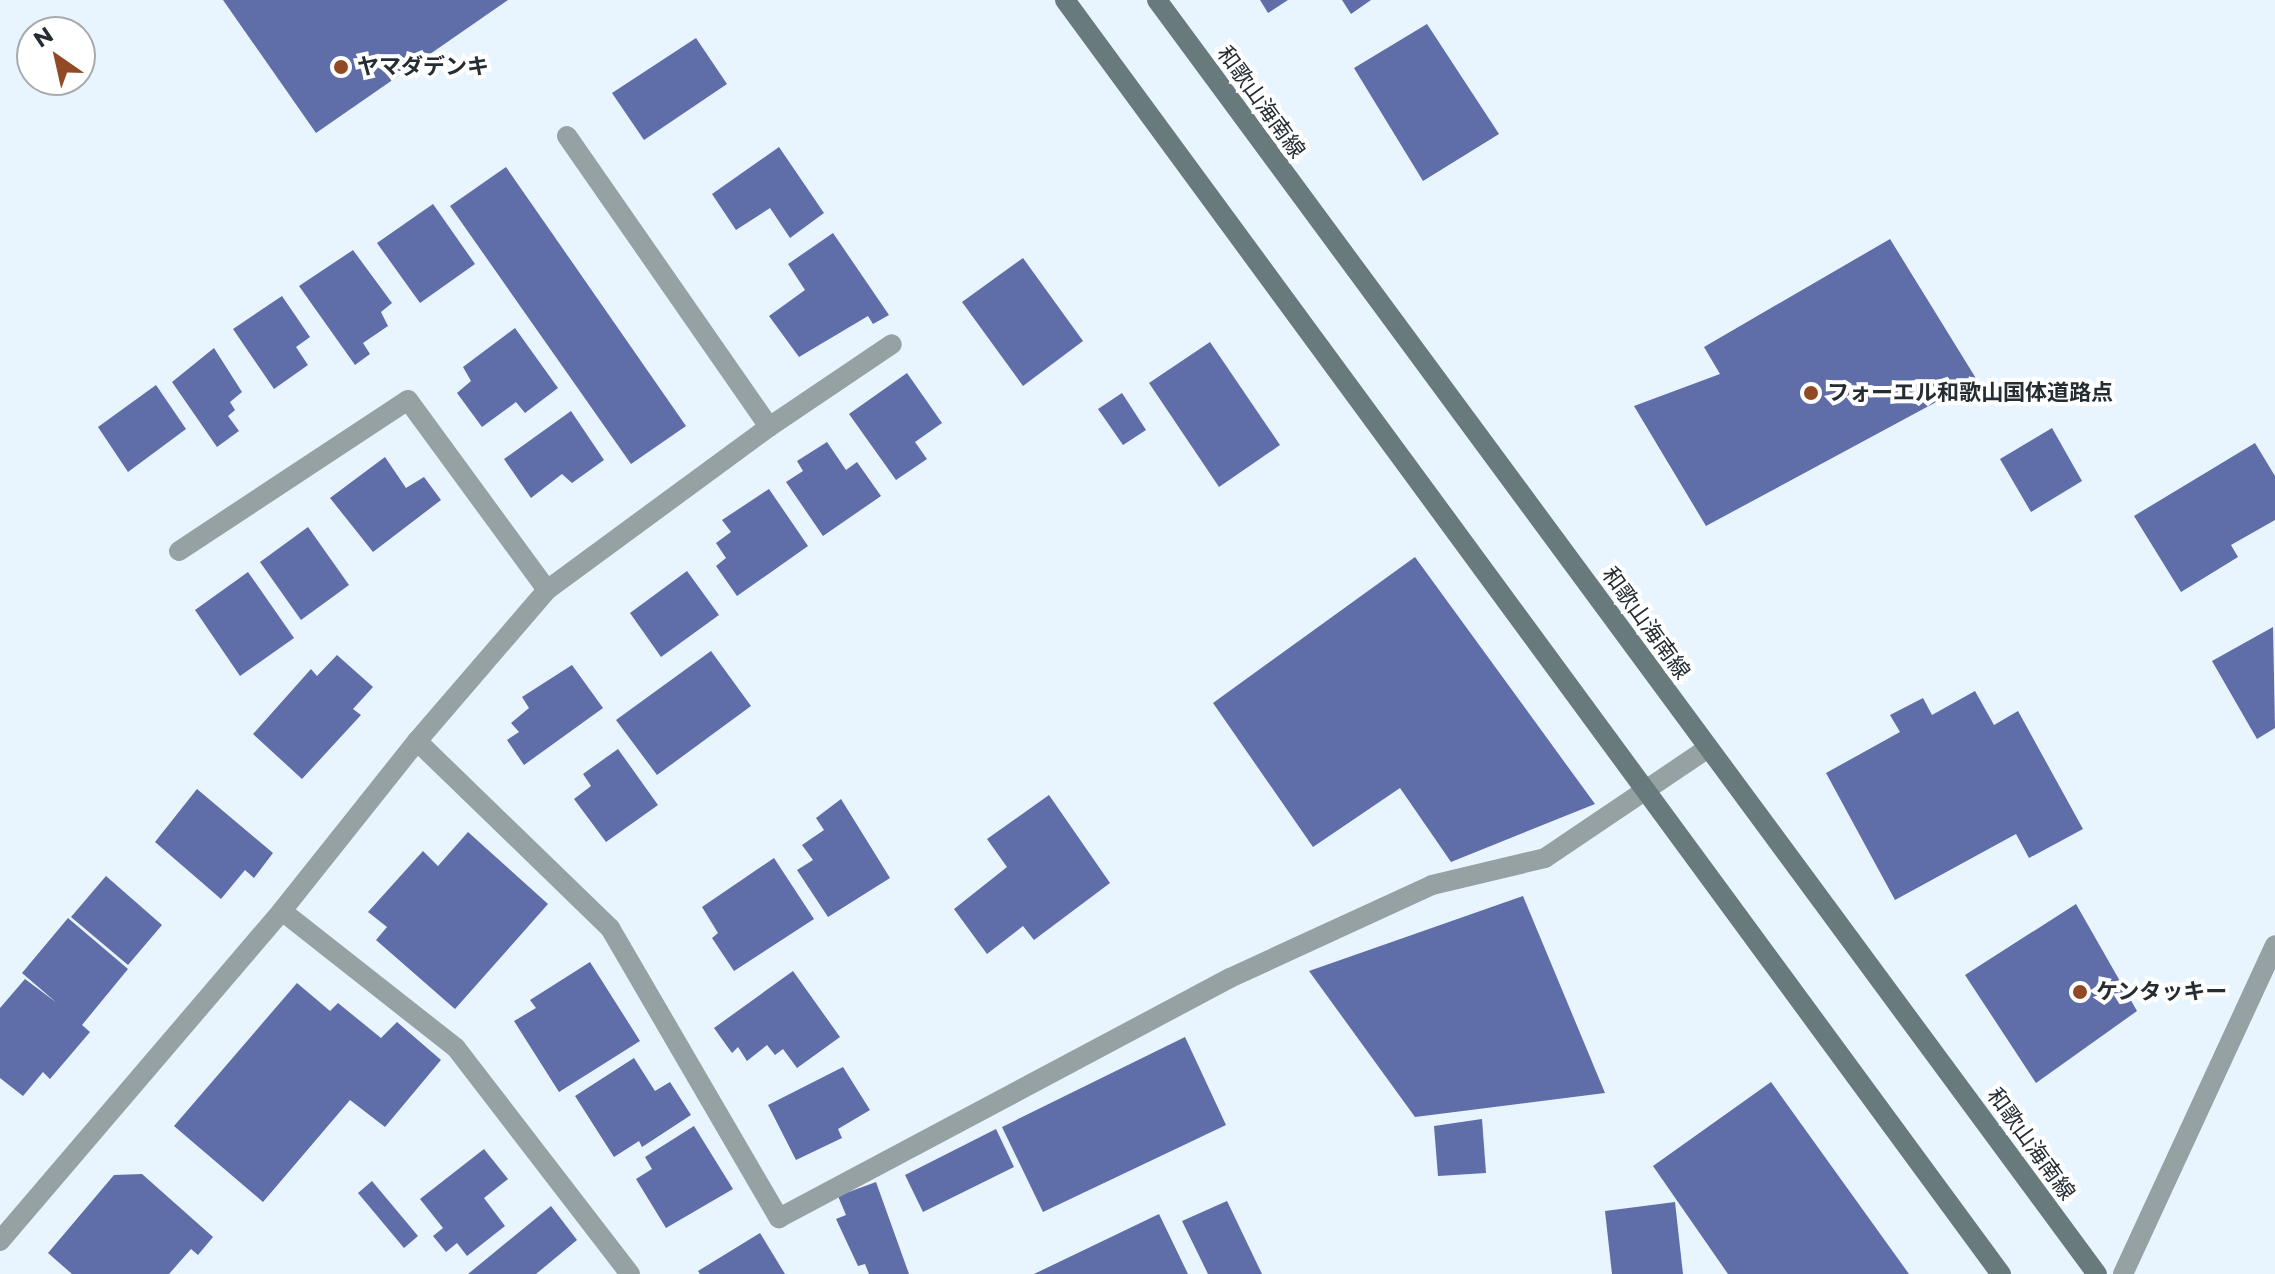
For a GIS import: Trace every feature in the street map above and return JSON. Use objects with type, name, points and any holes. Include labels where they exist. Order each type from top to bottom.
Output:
[{"type":"main road","points":[[1065,0],[2001,1274]]},
{"type":"main road","name":"和歌山海南線","points":[[1157,0],[2097,1274]]},
{"type":"street","points":[[567,136],[769,427]]},
{"type":"street","points":[[0,1241],[282,911],[417,741],[547,590],[769,427],[892,344]]},
{"type":"street","points":[[179,551],[408,400],[547,590]]},
{"type":"street","points":[[417,741],[610,928],[779,1218],[1230,978],[1432,885],[1545,858],[1708,748]]},
{"type":"street","points":[[282,911],[456,1048],[630,1274]]},
{"type":"street","points":[[2123,1274],[2275,945]]},
{"type":"building","name":"ヤマダデンキ","points":[[223,0],[508,0],[316,133]]},
{"type":"building","points":[[1260,0],[1288,0],[1268,13]]},
{"type":"building","points":[[1342,0],[1371,0],[1351,14]]},
{"type":"building","points":[[1427,24],[1499,134],[1423,181],[1354,68]]},
{"type":"building","points":[[696,38],[727,84],[644,140],[612,93]]},
{"type":"building","points":[[779,147],[824,213],[790,238],[770,208],[736,230],[712,194]]},
{"type":"building","points":[[506,167],[686,426],[631,464],[450,206]]},
{"type":"building","points":[[433,204],[475,264],[420,303],[377,243]]},
{"type":"building","points":[[833,233],[889,315],[873,324],[868,316],[799,357],[769,316],[805,290],[788,264]]},
{"type":"building","name":"フォーエル和歌山国体道路点","points":[[1890,239],[1977,380],[1706,526],[1634,406],[1720,374],[1704,347]]},
{"type":"building","points":[[353,250],[392,303],[381,312],[388,326],[363,343],[370,354],[355,365],[299,286]]},
{"type":"building","points":[[1023,258],[1083,341],[1023,386],[962,302]]},
{"type":"building","points":[[282,296],[310,337],[296,347],[308,365],[274,389],[233,329]]},
{"type":"building","points":[[515,328],[558,388],[525,413],[516,402],[482,427],[457,393],[471,381],[463,367]]},
{"type":"building","points":[[1210,342],[1280,445],[1219,487],[1149,383]]},
{"type":"building","points":[[214,348],[242,392],[230,402],[235,410],[228,416],[239,431],[217,447],[172,382]]},
{"type":"building","points":[[907,373],[942,423],[915,442],[927,459],[896,480],[849,414]]},
{"type":"building","points":[[156,385],[186,429],[128,472],[98,427]]},
{"type":"building","points":[[1122,393],[1146,430],[1123,445],[1098,409]]},
{"type":"building","points":[[571,411],[604,460],[572,483],[562,474],[531,498],[504,459]]},
{"type":"building","points":[[2052,428],[2082,481],[2031,512],[2000,459]]},
{"type":"building","points":[[827,442],[846,470],[857,462],[881,496],[823,536],[786,482],[803,471],[797,461]]},
{"type":"building","points":[[2255,443],[2275,476],[2275,520],[2231,545],[2238,557],[2181,592],[2134,516]]},
{"type":"building","points":[[385,457],[406,488],[424,477],[441,500],[373,552],[330,498]]},
{"type":"building","points":[[769,489],[808,546],[737,596],[716,566],[726,558],[716,543],[731,532],[722,520]]},
{"type":"building","points":[[308,527],[349,585],[301,620],[260,562]]},
{"type":"building","points":[[1415,557],[1595,804],[1451,862],[1400,788],[1313,847],[1213,703]]},
{"type":"building","points":[[687,571],[719,615],[661,657],[630,613]]},
{"type":"building","points":[[248,572],[294,638],[240,676],[195,610]]},
{"type":"building","points":[[2273,627],[2275,728],[2257,739],[2212,661]]},
{"type":"building","points":[[711,651],[751,706],[657,775],[616,720]]},
{"type":"building","points":[[337,655],[373,687],[353,709],[361,715],[302,779],[253,734],[311,669],[317,676]]},
{"type":"building","points":[[572,665],[603,708],[524,765],[507,740],[519,732],[511,723],[529,708],[522,697]]},
{"type":"building","points":[[1975,691],[1994,725],[2018,711],[2083,829],[2029,858],[2016,834],[1895,900],[1826,773],[1900,732],[1890,715],[1923,698],[1932,715]]},
{"type":"building","points":[[618,749],[658,805],[606,842],[574,799],[591,786],[583,774]]},
{"type":"building","points":[[197,789],[273,853],[254,878],[245,870],[221,899],[155,842]]},
{"type":"building","points":[[1049,795],[1110,883],[1034,940],[1023,926],[987,954],[954,909],[1007,867],[987,839]]},
{"type":"building","points":[[841,799],[890,878],[828,917],[797,870],[813,860],[802,845],[824,830],[816,818]]},
{"type":"building","points":[[468,832],[548,904],[455,1009],[376,940],[387,927],[368,912],[423,851],[438,866]]},
{"type":"building","points":[[774,858],[814,919],[734,971],[712,938],[718,933],[702,907]]},
{"type":"building","points":[[106,876],[162,925],[128,965],[71,917]]},
{"type":"building","points":[[1523,896],[1605,1093],[1415,1117],[1309,971]]},
{"type":"building","points":[[2076,904],[2137,1011],[2036,1083],[1965,975]]},
{"type":"building","points":[[68,918],[128,969],[82,1025],[90,1032],[50,1079],[43,1072],[23,1096],[0,1078],[0,1008],[25,979],[57,1003],[22,973]]},
{"type":"building","points":[[590,962],[640,1041],[559,1092],[514,1021],[536,1008],[530,1000]]},
{"type":"building","points":[[793,971],[840,1037],[797,1068],[783,1049],[775,1055],[767,1045],[747,1061],[738,1047],[732,1053],[714,1028]]},
{"type":"building","points":[[297,983],[330,1011],[338,1003],[381,1038],[397,1022],[441,1060],[385,1127],[350,1100],[263,1202],[174,1126]]},
{"type":"building","points":[[1185,1037],[1226,1125],[1043,1212],[1002,1127]]},
{"type":"building","points":[[634,1058],[655,1091],[670,1082],[691,1115],[642,1147],[639,1141],[614,1157],[575,1096]]},
{"type":"building","points":[[843,1067],[870,1110],[838,1129],[842,1138],[796,1160],[768,1105]]},
{"type":"building","points":[[1771,1082],[1909,1274],[1728,1274],[1653,1166]]},
{"type":"building","points":[[1482,1119],[1486,1173],[1438,1176],[1434,1126]]},
{"type":"building","points":[[694,1126],[733,1189],[666,1228],[636,1179],[652,1169],[645,1157]]},
{"type":"building","points":[[996,1129],[1014,1167],[923,1212],[905,1175]]},
{"type":"building","points":[[484,1149],[508,1179],[484,1198],[505,1226],[467,1256],[457,1243],[446,1252],[433,1236],[443,1228],[420,1199]]},
{"type":"building","points":[[142,1174],[213,1237],[198,1255],[191,1249],[169,1274],[72,1274],[48,1253],[114,1175]]},
{"type":"building","points":[[372,1181],[418,1236],[404,1248],[358,1193]]},
{"type":"building","points":[[876,1182],[909,1274],[869,1274],[865,1264],[858,1266],[836,1219],[846,1215],[838,1196]]},
{"type":"building","points":[[1227,1201],[1262,1274],[1208,1274],[1182,1221]]},
{"type":"building","points":[[1675,1202],[1683,1274],[1612,1274],[1605,1211]]},
{"type":"building","points":[[551,1206],[577,1240],[536,1274],[468,1274]]},
{"type":"building","points":[[1159,1214],[1188,1274],[1034,1274]]},
{"type":"building","points":[[760,1233],[785,1274],[700,1274],[698,1271]]},
{"type":"place","name":"ヤマダデンキ","points":[[341,67]]},
{"type":"place","name":"フォーエル和歌山国体道路点","points":[[1811,393]]},
{"type":"place","name":"ケンタッキー","points":[[2080,992]]}]
